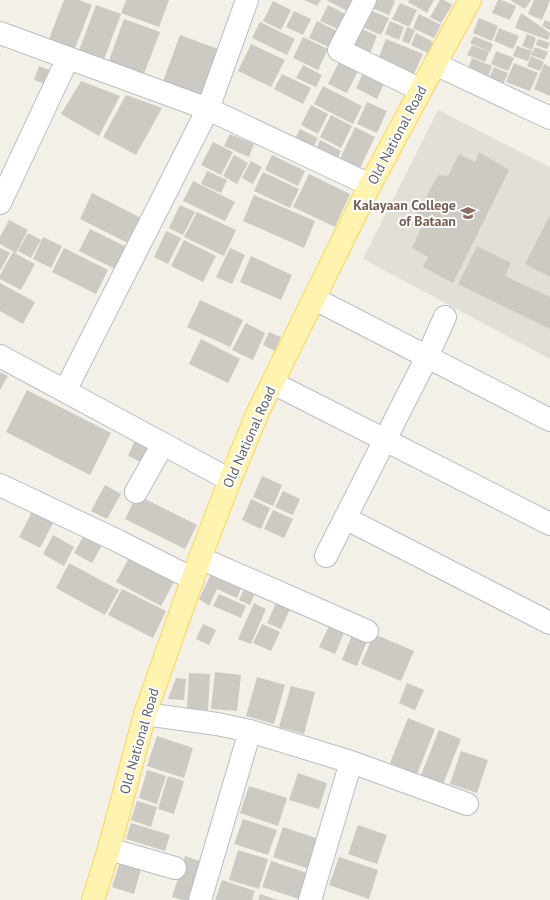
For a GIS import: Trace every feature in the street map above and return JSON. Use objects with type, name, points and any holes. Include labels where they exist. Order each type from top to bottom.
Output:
[{"type":"main road","name":"Old National Road","points":[[93,900],[109,850],[145,714],[200,558],[258,412],[370,186],[420,90],[470,0]]},
{"type":"street","points":[[65,391],[208,109],[247,0]]},
{"type":"street","points":[[365,0],[339,50],[420,90]]},
{"type":"street","points":[[0,33],[208,109],[370,186]]},
{"type":"street","points":[[0,203],[68,58]]},
{"type":"street","points":[[435,64],[550,118]]},
{"type":"street","points":[[314,299],[550,420]]},
{"type":"street","points":[[326,556],[446,317]]},
{"type":"street","points":[[0,356],[230,480]]},
{"type":"street","points":[[273,383],[550,524]]},
{"type":"street","points":[[136,492],[163,444]]},
{"type":"street","points":[[0,485],[118,541],[193,579]]},
{"type":"street","points":[[345,518],[550,623]]},
{"type":"street","points":[[200,558],[367,631]]},
{"type":"street","points":[[145,714],[250,730],[351,762],[468,804]]},
{"type":"street","points":[[200,900],[250,730]]},
{"type":"street","points":[[310,900],[351,762]]},
{"type":"street","points":[[109,850],[175,868]]},
{"type":"shaded area","name":"Kalayaan College of Bataan","points":[[438,110],[550,167],[550,359],[363,259]]},
{"type":"building","points":[[64,0],[79,0],[92,5],[75,48],[49,39]]},
{"type":"building","points":[[126,0],[169,0],[159,27],[121,13]]},
{"type":"building","points":[[304,0],[321,0],[317,6]]},
{"type":"building","points":[[326,0],[357,0],[351,13]]},
{"type":"building","points":[[374,0],[395,1],[389,15],[370,7]]},
{"type":"building","points":[[409,0],[434,0],[427,13],[408,2]]},
{"type":"building","points":[[440,0],[444,0],[452,5],[441,23],[430,17]]},
{"type":"building","points":[[498,0],[516,6],[510,20],[492,13]]},
{"type":"building","points":[[531,0],[525,9],[511,1]]},
{"type":"building","points":[[534,0],[550,0],[542,20],[528,14]]},
{"type":"building","points":[[273,1],[291,10],[281,30],[263,21]]},
{"type":"building","points":[[400,3],[417,10],[409,27],[392,19]]},
{"type":"building","points":[[96,5],[121,14],[103,62],[78,53]]},
{"type":"building","points":[[328,5],[347,15],[340,30],[320,21]]},
{"type":"building","points":[[367,9],[389,18],[381,35],[360,26]]},
{"type":"building","points":[[294,11],[311,19],[303,35],[286,27]]},
{"type":"building","points":[[521,13],[550,33],[548,40],[515,28]]},
{"type":"building","points":[[419,14],[441,25],[434,38],[413,28]]},
{"type":"building","points":[[479,18],[498,26],[492,41],[473,33]]},
{"type":"building","points":[[124,19],[160,32],[142,79],[107,66]]},
{"type":"building","points":[[545,20],[550,22],[550,30],[542,26]]},
{"type":"building","points":[[317,21],[339,32],[331,48],[309,38]]},
{"type":"building","points":[[390,21],[404,27],[399,40],[385,34]]},
{"type":"building","points":[[260,22],[295,39],[287,55],[252,38]]},
{"type":"building","points":[[358,27],[377,36],[368,58],[348,50]]},
{"type":"building","points":[[407,27],[415,30],[409,44],[402,41]]},
{"type":"building","points":[[499,28],[519,36],[513,49],[494,41]]},
{"type":"building","points":[[416,33],[433,42],[428,53],[411,45]]},
{"type":"building","points":[[527,34],[536,38],[532,50],[522,46]]},
{"type":"building","points":[[180,35],[218,49],[200,98],[162,84]]},
{"type":"building","points":[[474,36],[493,44],[490,52],[470,43]]},
{"type":"building","points":[[303,37],[328,49],[318,70],[293,58]]},
{"type":"building","points":[[386,39],[423,54],[414,74],[378,59]]},
{"type":"building","points":[[538,39],[550,43],[547,49],[536,45]]},
{"type":"building","points":[[251,44],[285,60],[271,87],[238,71]]},
{"type":"building","points":[[472,45],[489,52],[485,62],[467,55]]},
{"type":"building","points":[[517,46],[532,51],[528,61],[513,56]]},
{"type":"building","points":[[535,47],[548,52],[544,60],[531,55]]},
{"type":"building","points":[[496,51],[514,58],[508,71],[491,64]]},
{"type":"building","points":[[531,56],[544,62],[540,71],[527,66]]},
{"type":"building","points":[[472,58],[492,66],[487,80],[467,71]]},
{"type":"building","points":[[339,62],[358,71],[347,93],[328,84]]},
{"type":"building","points":[[514,63],[538,73],[530,91],[506,82]]},
{"type":"building","points":[[544,64],[550,67],[550,96],[534,89]]},
{"type":"building","points":[[303,65],[322,75],[316,87],[296,78]]},
{"type":"building","points":[[39,66],[53,71],[47,85],[34,80]]},
{"type":"building","points":[[494,67],[508,73],[502,87],[488,81]]},
{"type":"building","points":[[364,71],[385,82],[377,99],[356,88]]},
{"type":"building","points":[[282,74],[311,88],[303,104],[274,89]]},
{"type":"building","points":[[81,81],[120,96],[99,136],[61,114]]},
{"type":"building","points":[[323,86],[362,106],[353,124],[314,104]]},
{"type":"building","points":[[126,95],[162,108],[136,155],[103,137]]},
{"type":"building","points":[[367,102],[387,111],[377,133],[357,124]]},
{"type":"building","points":[[311,105],[328,114],[318,134],[301,125]]},
{"type":"building","points":[[331,115],[352,126],[341,148],[320,137]]},
{"type":"building","points":[[355,127],[375,137],[358,172],[338,163]]},
{"type":"building","points":[[300,129],[318,138],[312,150],[294,141]]},
{"type":"building","points":[[230,134],[254,144],[249,157],[224,146]]},
{"type":"building","points":[[320,140],[341,151],[336,162],[315,151]]},
{"type":"building","points":[[213,142],[233,152],[221,175],[201,165]]},
{"type":"building","points":[[479,152],[509,170],[453,283],[423,267],[428,257],[412,248],[423,224],[416,216],[438,175],[448,176],[459,154],[475,162]]},
{"type":"building","points":[[234,155],[248,163],[237,184],[223,176]]},
{"type":"building","points":[[272,155],[305,171],[298,186],[265,170]]},
{"type":"building","points":[[251,161],[262,167],[253,184],[242,178]]},
{"type":"building","points":[[207,171],[227,180],[221,193],[201,184]]},
{"type":"building","points":[[263,172],[299,189],[290,208],[254,191]]},
{"type":"building","points":[[309,174],[350,194],[335,227],[293,207]]},
{"type":"building","points":[[193,181],[235,202],[225,221],[183,201]]},
{"type":"building","points":[[92,193],[147,221],[134,246],[80,219]]},
{"type":"building","points":[[254,195],[315,221],[304,248],[243,221]]},
{"type":"building","points":[[180,205],[195,212],[183,235],[169,228]]},
{"type":"building","points":[[197,212],[236,230],[224,256],[184,237]]},
{"type":"building","points":[[550,215],[550,277],[525,264]]},
{"type":"building","points":[[9,220],[28,230],[16,253],[0,244],[0,237]]},
{"type":"building","points":[[90,229],[126,247],[115,269],[79,251]]},
{"type":"building","points":[[166,231],[181,238],[168,264],[154,257]]},
{"type":"building","points":[[28,233],[41,240],[31,258],[18,251]]},
{"type":"building","points":[[43,237],[62,246],[51,268],[33,259]]},
{"type":"building","points":[[184,240],[216,256],[203,282],[171,266]]},
{"type":"building","points":[[477,246],[511,263],[505,276],[550,297],[550,329],[458,284]]},
{"type":"building","points":[[0,248],[10,253],[0,271]]},
{"type":"building","points":[[64,248],[108,270],[96,294],[52,272]]},
{"type":"building","points":[[230,248],[245,255],[232,284],[216,277]]},
{"type":"building","points":[[13,252],[35,264],[21,290],[0,279],[0,275]]},
{"type":"building","points":[[251,256],[292,275],[281,300],[240,282]]},
{"type":"building","points":[[0,283],[35,302],[23,324],[0,311]]},
{"type":"building","points":[[200,300],[243,320],[230,347],[187,327]]},
{"type":"building","points":[[246,323],[265,333],[253,360],[232,350]]},
{"type":"building","points":[[269,332],[281,337],[275,351],[263,345]]},
{"type":"building","points":[[201,339],[240,359],[228,383],[189,364]]},
{"type":"building","points":[[0,372],[8,376],[0,390]]},
{"type":"building","points":[[27,390],[111,433],[90,475],[6,432]]},
{"type":"building","points":[[135,440],[156,450],[149,466],[128,456]]},
{"type":"building","points":[[262,476],[282,485],[273,506],[253,497]]},
{"type":"building","points":[[105,485],[121,494],[107,519],[91,511]]},
{"type":"building","points":[[283,491],[300,499],[293,515],[275,507]]},
{"type":"building","points":[[137,495],[197,525],[185,549],[125,519]]},
{"type":"building","points":[[251,499],[270,508],[261,529],[242,520]]},
{"type":"building","points":[[33,510],[54,521],[40,548],[19,537]]},
{"type":"building","points":[[273,510],[293,519],[284,538],[264,529]]},
{"type":"building","points":[[87,530],[105,540],[92,563],[74,553]]},
{"type":"building","points":[[53,535],[74,547],[64,566],[43,554]]},
{"type":"building","points":[[131,554],[176,578],[161,606],[116,582]]},
{"type":"building","points":[[69,563],[119,590],[105,615],[56,588]]},
{"type":"building","points":[[213,570],[243,584],[237,598],[217,589],[209,606],[199,599]]},
{"type":"building","points":[[246,585],[256,590],[250,605],[239,600]]},
{"type":"building","points":[[122,589],[166,611],[153,638],[108,615]]},
{"type":"building","points":[[219,594],[246,606],[241,618],[213,606]]},
{"type":"building","points":[[254,603],[266,609],[251,644],[238,639]]},
{"type":"building","points":[[276,603],[290,609],[281,629],[267,623]]},
{"type":"building","points":[[203,624],[216,630],[209,645],[196,639]]},
{"type":"building","points":[[262,624],[280,632],[271,651],[253,643]]},
{"type":"building","points":[[329,626],[344,633],[335,654],[319,647]]},
{"type":"building","points":[[374,634],[414,651],[401,681],[361,664]]},
{"type":"building","points":[[352,635],[367,641],[357,666],[342,660]]},
{"type":"building","points":[[215,672],[241,675],[237,711],[211,709]]},
{"type":"building","points":[[189,673],[210,674],[208,710],[187,709]]},
{"type":"building","points":[[257,677],[285,685],[274,724],[246,716]]},
{"type":"building","points":[[176,678],[186,679],[184,700],[168,699]]},
{"type":"building","points":[[407,683],[424,690],[415,710],[399,703]]},
{"type":"building","points":[[291,686],[315,692],[304,734],[279,727]]},
{"type":"building","points":[[408,718],[435,729],[417,774],[390,763]]},
{"type":"building","points":[[439,730],[461,739],[443,784],[421,775]]},
{"type":"building","points":[[157,736],[193,748],[184,778],[147,766]]},
{"type":"building","points":[[461,751],[488,760],[477,793],[450,784]]},
{"type":"building","points":[[147,770],[166,776],[157,804],[139,798]]},
{"type":"building","points":[[298,773],[327,783],[319,809],[289,800]]},
{"type":"building","points":[[168,776],[184,781],[174,814],[158,809]]},
{"type":"building","points":[[249,786],[287,798],[278,826],[240,813]]},
{"type":"building","points":[[137,801],[157,807],[151,827],[131,820]]},
{"type":"building","points":[[243,819],[277,830],[268,855],[234,844]]},
{"type":"building","points":[[131,823],[170,835],[165,851],[126,839]]},
{"type":"building","points":[[358,825],[387,835],[377,864],[348,854]]},
{"type":"building","points":[[283,827],[319,839],[309,869],[273,857]]},
{"type":"building","points":[[238,850],[268,859],[259,889],[229,880]]},
{"type":"building","points":[[185,856],[202,862],[190,900],[182,900],[172,897]]},
{"type":"building","points":[[339,857],[378,870],[369,899],[329,885]]},
{"type":"building","points":[[271,861],[307,873],[299,899],[262,887]]},
{"type":"building","points":[[120,862],[141,869],[134,894],[112,887]]},
{"type":"building","points":[[222,880],[255,891],[252,900],[215,900]]},
{"type":"building","points":[[260,894],[277,900],[258,900]]},
{"type":"place","name":"Kalayaan College of Bataan","points":[[468,213]]}]
